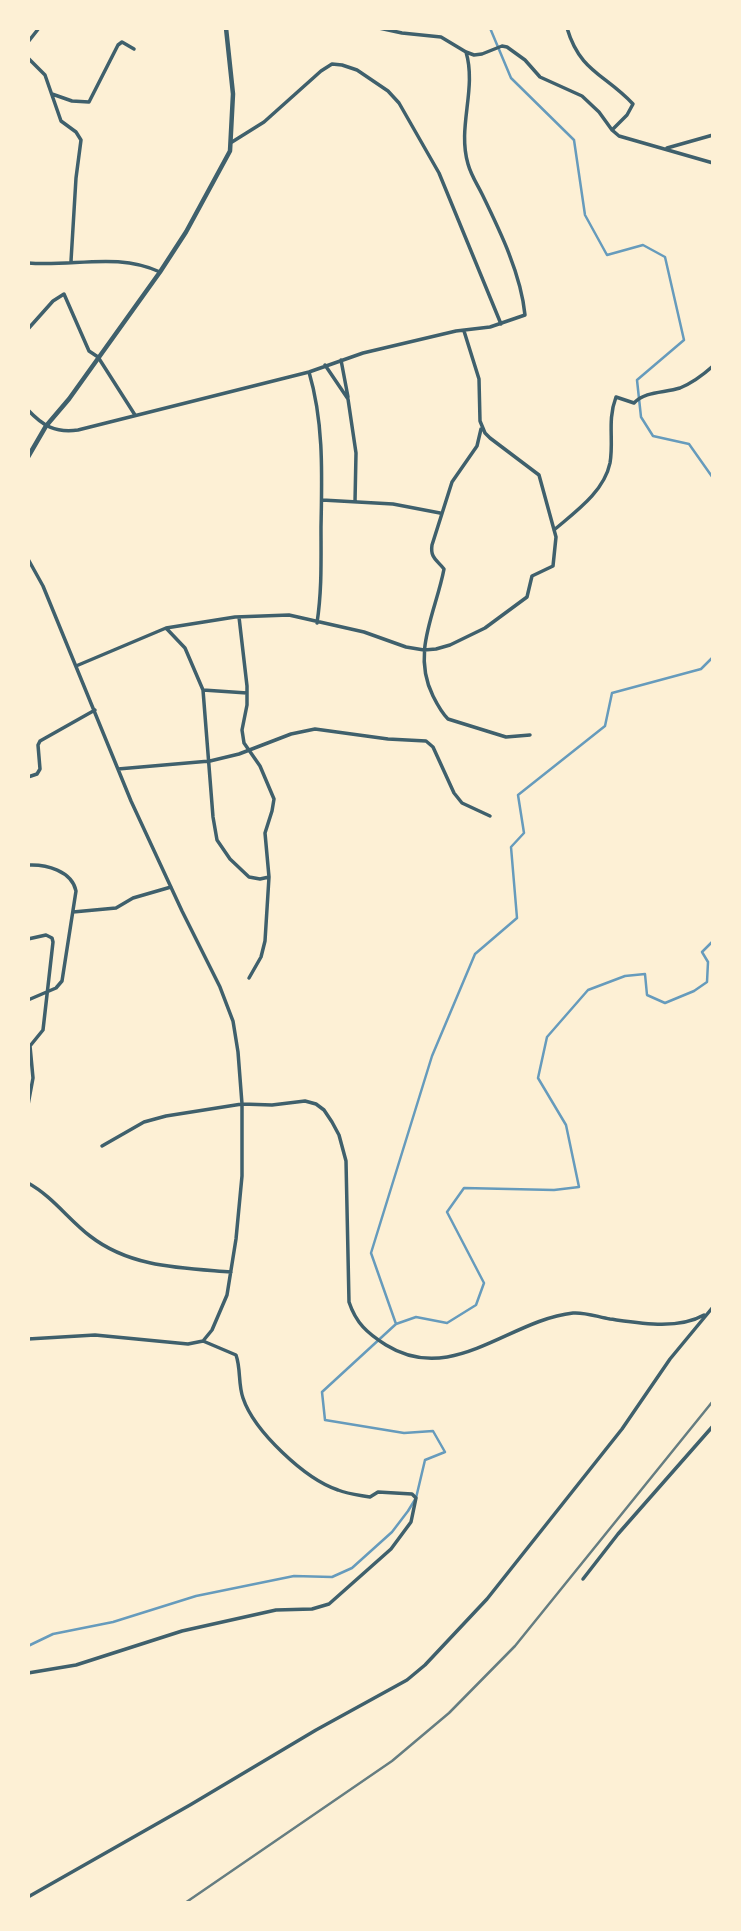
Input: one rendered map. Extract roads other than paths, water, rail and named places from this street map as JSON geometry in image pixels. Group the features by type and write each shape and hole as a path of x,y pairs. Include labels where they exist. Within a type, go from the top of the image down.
{"street":[{"path":"28,42 39,28"},
{"path":"28,457 46,426 69,399 186,232 230,151 232,69 226,28"},
{"path":"379,28 441,37 466,52 478,55 502,46 515,51 540,78 582,96 599,112 612,130 628,140 713,163"},
{"path":"566,28 570,41 583,61 633,104 627,115 612,130"},
{"path":"52,94 72,101 89,102 118,45 122,42 134,49"},
{"path":"28,410 46,426 55,431 66,432 309,372 341,360 438,335 501,324 522,317 525,313 503,240 468,163 465,124 470,75 466,52"},
{"path":"28,58 42,69 61,121 76,132 80,140 71,261"},
{"path":"232,142 264,122 332,64 357,70 388,91 399,103 439,173 501,324"},
{"path":"665,148 713,135"},
{"path":"28,263 121,262 145,266 159,272"},
{"path":"28,330 53,301 64,294 89,351 98,356 135,416"},
{"path":"464,331 479,379 480,440 457,471 440,513 431,554 443,567 444,572 432,610 424,650 424,670 429,686 448,719 506,737 530,735"},
{"path":"341,360 356,453 355,502"},
{"path":"325,365 348,400"},
{"path":"554,530 594,494 609,466 610,427 616,397 634,403 644,394 661,394 685,385 713,366"},
{"path":"309,372 322,450 322,580 317,623"},
{"path":"76,666 166,628 185,623 239,617 289,615 345,627 406,647 424,650 450,645 498,620 527,597 531,576 553,566 556,543 539,475 490,438 480,421"},
{"path":"322,500 393,504 440,513"},
{"path":"28,559 43,586 118,769 171,887 228,1003 238,1052 242,1104 242,1175 231,1272 223,1305 212,1330 203,1341"},
{"path":"239,617 247,693 244,743 260,766 274,799 265,833 269,877 265,941 261,957 249,978"},
{"path":"166,628 185,648 202,691 210,761 212,817 217,840 230,859 249,877 269,877"},
{"path":"202,691 247,693"},
{"path":"28,777 37,774 40,769 40,741 95,710"},
{"path":"118,769 210,761 248,751 279,737 315,729 426,741 435,751 454,793 462,803 491,816"},
{"path":"28,865 49,867 71,880 76,891 62,981 56,988 28,1000"},
{"path":"73,912 116,908 133,898 171,887"},
{"path":"28,939 46,935 52,938 53,947 43,1030 30,1046 33,1069 28,1105"},
{"path":"102,1146 152,1120 242,1104 272,1105 305,1101 324,1110 339,1135 346,1161 349,1301 354,1317 374,1337 407,1356 468,1353 552,1318 575,1313 649,1324 693,1321 712,1310"},
{"path":"28,1183 42,1191 94,1239 113,1250 156,1266 231,1272"},
{"path":"28,1897 407,1680 425,1665 495,1589 622,1429 670,1359 712,1310"},
{"path":"28,1339 95,1335 188,1344 203,1341 236,1355 244,1401 268,1436 289,1457 321,1481 338,1490 370,1497 378,1492 413,1494 416,1498 411,1522 391,1549 336,1600 321,1607 276,1610 182,1631 76,1665 28,1673"},
{"path":"583,1579 618,1534 713,1426"}],"waterway":[{"path":"490,28 511,78 574,140 585,215 607,255 643,245 665,257 684,340 637,380 641,417 653,436 689,444 713,478"},
{"path":"396,1324 371,1253 432,1056 475,954 517,918 511,847 524,833 518,795 605,726 612,693 701,669 713,657"},
{"path":"28,1646 53,1634 113,1622 196,1596 294,1576 332,1577 352,1568 392,1532 416,1498 425,1460 445,1452 433,1431 404,1433 325,1420 322,1392 396,1324 416,1317 447,1323 476,1305 484,1283 447,1212 464,1188 554,1190 579,1187 566,1125 538,1078 547,1037 588,990 625,976 645,974 647,995 665,1003 694,991 707,982 708,962 702,952 713,941"}],"railway":[{"path":"185,1903 392,1761 449,1713 515,1646 713,1401"}]}
